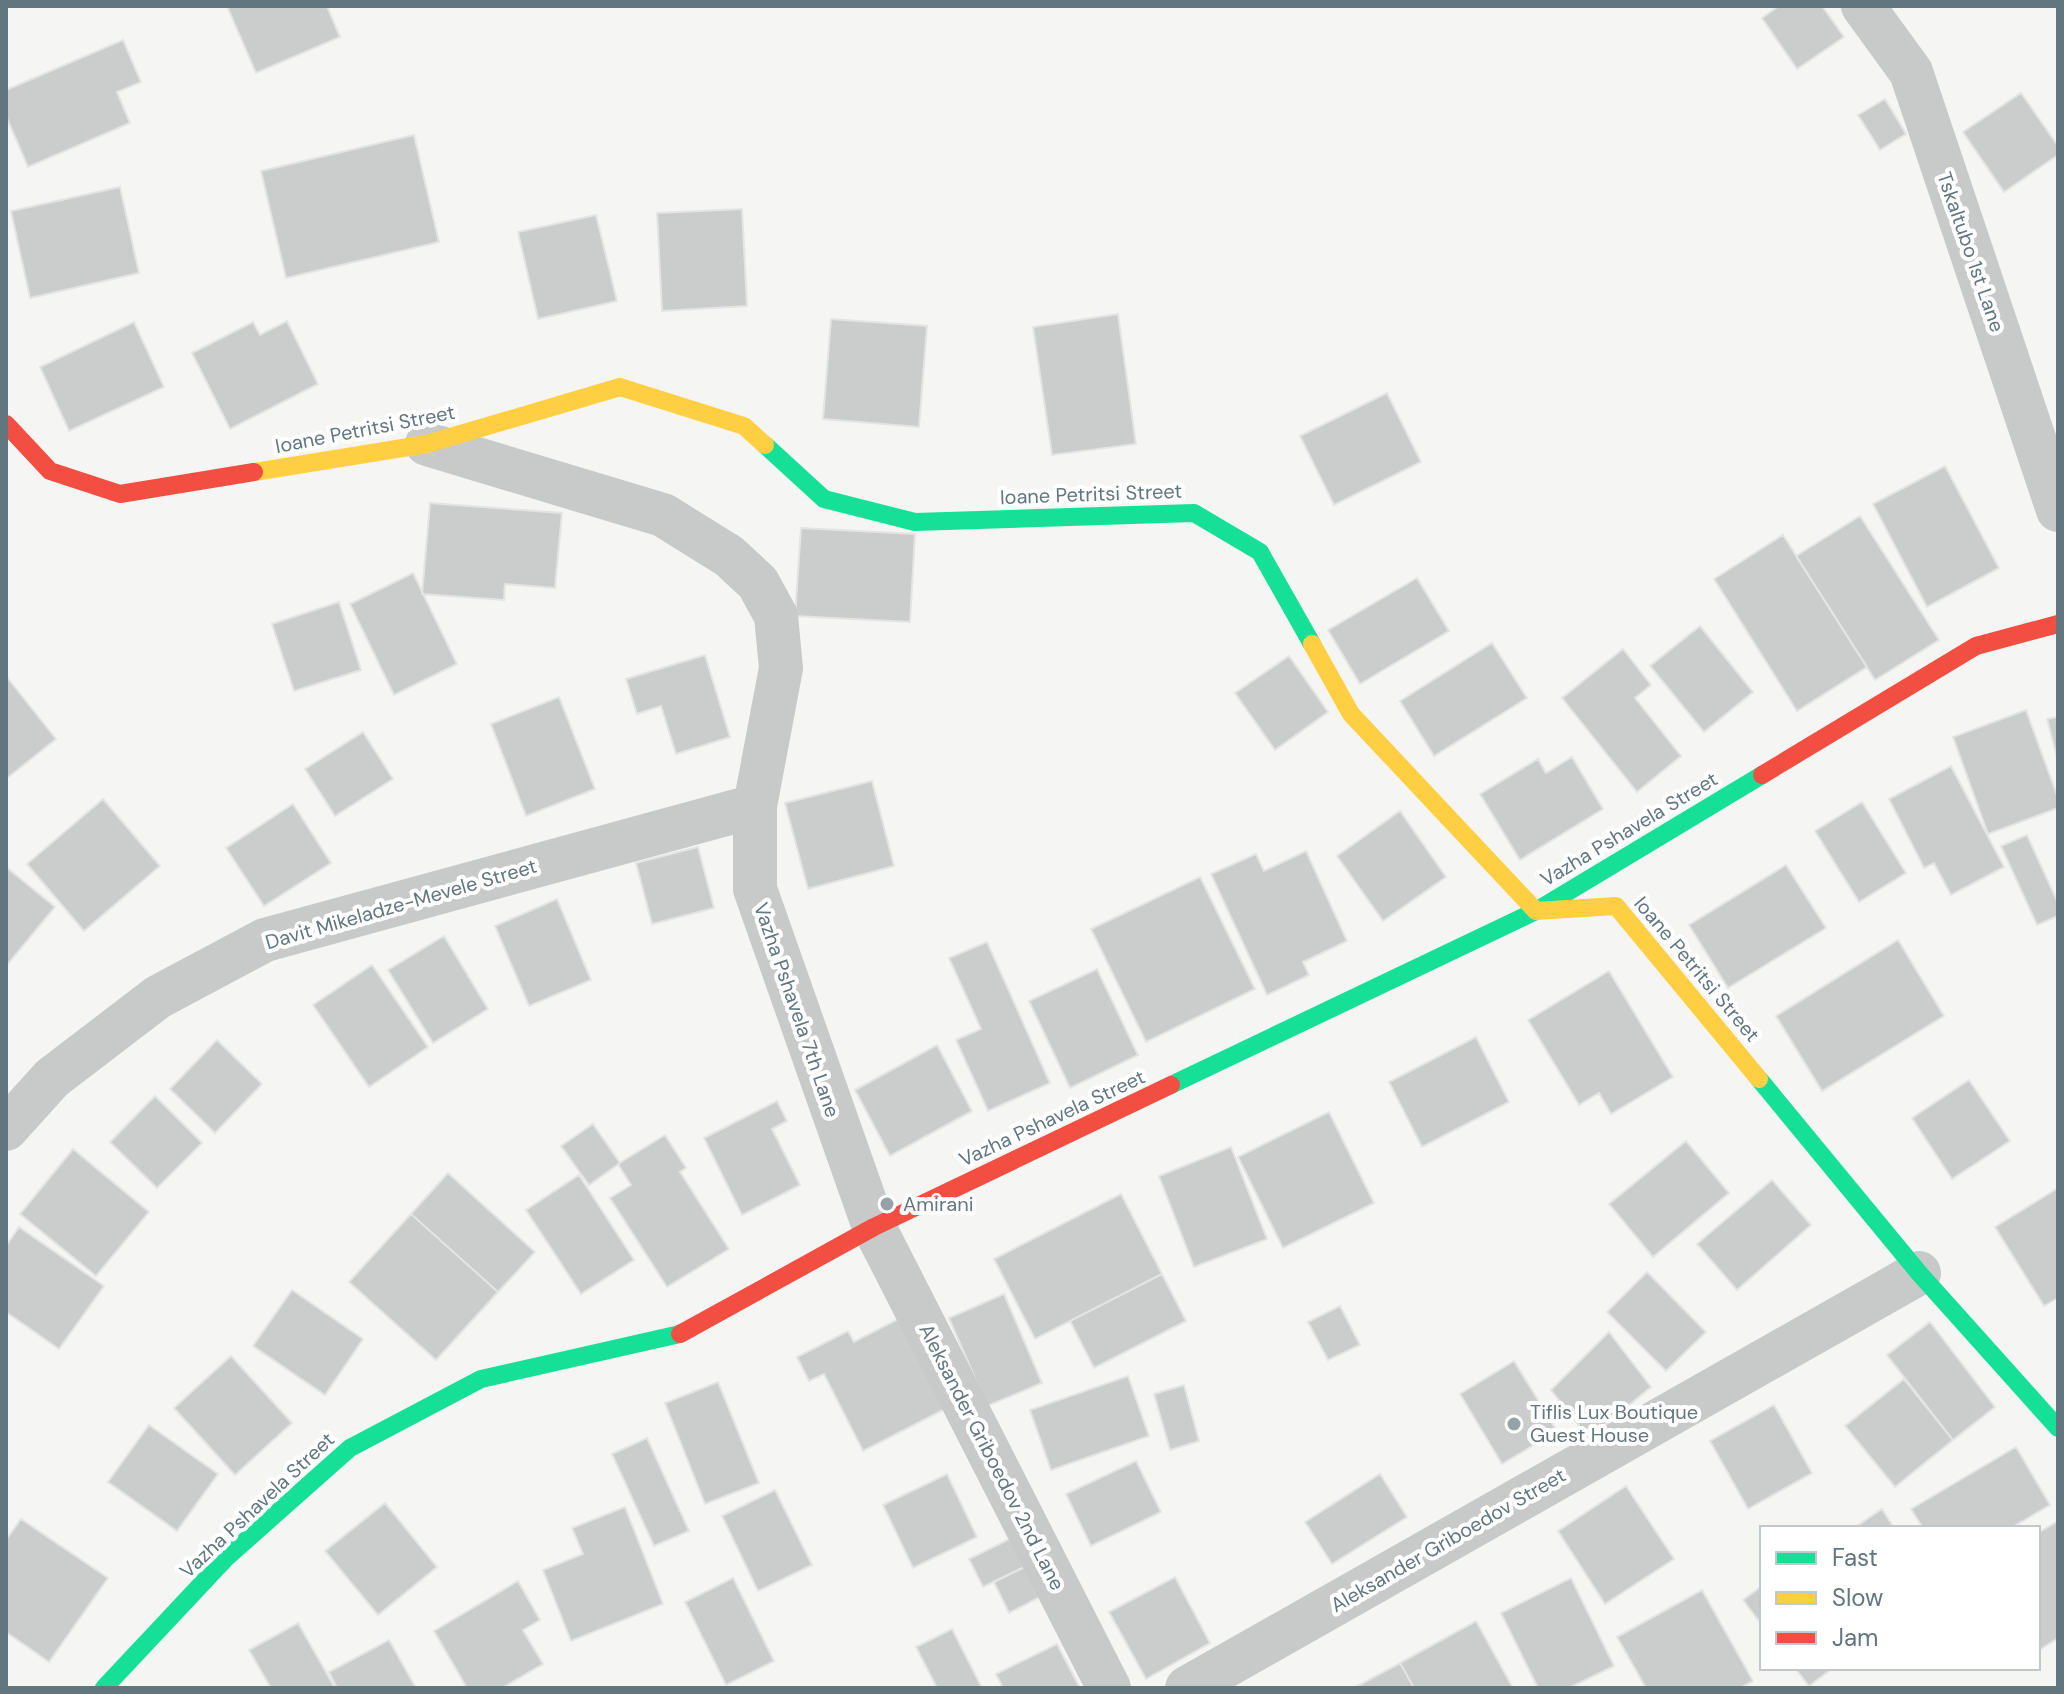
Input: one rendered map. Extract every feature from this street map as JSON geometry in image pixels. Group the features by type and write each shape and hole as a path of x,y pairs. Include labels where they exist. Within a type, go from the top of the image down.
{"street":[{"name":"Tskaltubo 1st Lane","path":"1863,6 1911,72 2058,510"},
{"name":"Ioane Petritsi Street","path":"6,424 50,471 120,494 427,444 620,387 744,426 824,499 915,522 1194,513 1260,552 1351,714 1536,911 1616,906 1919,1273 2058,1428"},
{"name":"Vazha Pshavela 7th Lane","path":"427,444 663,515 729,556 758,583 776,616 781,668 755,806 755,889 874,1227"},
{"name":"Vazha Pshavela Street","path":"104,1688 226,1558 350,1448 481,1379 683,1333 874,1227 1536,911 1976,646 2058,624"},
{"name":"Davit Mikeladze-Mevele Street","path":"6,1129 52,1078 158,997 265,940 755,806"},
{"path":"1616,906 1640,847"},
{"name":"Aleksander Griboedov 2nd Lane","path":"874,1227 1109,1688"},
{"name":"Aleksander Griboedov Street","path":"1187,1688 1919,1273"}],"building":[{"path":"227,6 327,6 340,37 256,73"},
{"path":"1779,6 1822,6 1844,37 1797,69 1762,18"},
{"path":"123,40 141,82 117,92 130,123 28,167 6,116 6,90"},
{"path":"2021,93 2058,146 2058,155 2004,192 1963,132"},
{"path":"1885,99 1906,134 1880,150 1858,115"},
{"path":"414,135 439,242 286,278 261,171"},
{"path":"120,187 139,273 30,298 11,211"},
{"path":"742,209 747,306 662,311 657,213"},
{"path":"596,215 617,301 538,319 518,232"},
{"path":"1118,314 1136,444 1052,455 1033,327"},
{"path":"831,319 927,326 919,427 823,419"},
{"path":"287,321 318,384 230,429 192,353 253,322 260,335"},
{"path":"134,322 164,387 69,431 40,367"},
{"path":"1387,393 1421,462 1334,505 1300,436"},
{"path":"1945,466 1999,568 1927,607 1873,504"},
{"path":"430,503 562,513 555,588 505,584 504,600 422,594"},
{"path":"1860,516 1939,640 1875,680 1796,556"},
{"path":"801,528 915,534 910,622 795,616"},
{"path":"1783,535 1867,667 1797,711 1714,579"},
{"path":"413,573 457,664 394,695 350,604"},
{"path":"1417,578 1449,631 1360,684 1328,630"},
{"path":"339,602 361,670 294,691 272,624"},
{"path":"1700,626 1753,692 1704,732 1650,666"},
{"path":"1492,643 1527,698 1434,756 1400,701"},
{"path":"1623,649 1651,685 1635,698 1681,756 1637,792 1562,698"},
{"path":"705,655 730,737 676,754 661,706 637,714 626,679"},
{"path":"1289,656 1328,712 1275,750 1235,693"},
{"path":"6,676 56,739 6,779"},
{"path":"559,697 595,789 526,816 491,724"},
{"path":"2026,710 2058,798 2058,808 1988,834 1953,737"},
{"path":"2058,717 2058,761 2047,719"},
{"path":"363,732 393,779 335,816 305,769"},
{"path":"1572,757 1603,809 1520,860 1480,794 1538,759 1546,773"},
{"path":"1951,766 2004,867 1951,895 1934,863 1924,868 1889,799"},
{"path":"872,781 894,866 808,889 785,803"},
{"path":"103,799 160,866 84,931 27,864"},
{"path":"1862,802 1906,873 1859,902 1815,831"},
{"path":"293,804 331,863 264,906 226,848"},
{"path":"1400,811 1446,877 1383,921 1337,856"},
{"path":"2027,835 2058,903 2058,916 2037,925 2001,846"},
{"path":"698,847 714,908 652,924 636,863"},
{"path":"1306,851 1347,941 1303,962 1309,975 1267,995 1211,874 1256,854 1264,871"},
{"path":"1786,865 1826,928 1728,988 1689,925"},
{"path":"6,867 55,907 7,965 6,964"},
{"path":"1200,877 1255,989 1146,1042 1091,929"},
{"path":"557,899 591,980 529,1006 495,926"},
{"path":"444,936 488,1009 433,1043 388,970"},
{"path":"1898,940 1944,1016 1822,1091 1776,1016"},
{"path":"987,942 1050,1083 988,1111 956,1040 981,1029 949,958"},
{"path":"372,965 428,1047 369,1087 313,1005"},
{"path":"1097,969 1138,1055 1070,1088 1029,1001"},
{"path":"1609,971 1673,1077 1611,1114 1599,1093 1579,1105 1528,1020"},
{"path":"1476,1037 1509,1102 1422,1147 1389,1082"},
{"path":"217,1040 262,1084 215,1133 170,1089"},
{"path":"937,1045 972,1111 890,1156 855,1090"},
{"path":"1969,1080 2010,1141 1952,1179 1912,1118"},
{"path":"155,1096 202,1143 157,1188 110,1142"},
{"path":"777,1101 787,1121 772,1129 800,1185 742,1215 704,1138"},
{"path":"1329,1112 1374,1203 1283,1248 1238,1157"},
{"path":"593,1124 620,1163 589,1185 561,1146"},
{"path":"665,1135 686,1168 680,1172 729,1249 667,1287 610,1198 631,1185 618,1164"},
{"path":"1686,1141 1729,1193 1653,1257 1609,1204"},
{"path":"1231,1147 1267,1239 1194,1267 1159,1176"},
{"path":"73,1149 149,1212 96,1276 20,1214"},
{"path":"448,1173 535,1252 498,1292 411,1214"},
{"path":"579,1175 634,1260 581,1294 526,1210"},
{"path":"1772,1180 1811,1225 1737,1290 1697,1244"},
{"path":"2058,1188 2058,1298 2044,1306 1995,1227"},
{"path":"1121,1194 1162,1274 1035,1339 994,1259"},
{"path":"411,1214 498,1292 436,1360 349,1282"},
{"path":"19,1227 104,1286 59,1349 6,1312 6,1246"},
{"path":"1647,1272 1706,1332 1666,1371 1607,1312"},
{"path":"1162,1274 1186,1321 1094,1368 1070,1321"},
{"path":"292,1290 363,1339 325,1395 253,1346"},
{"path":"1004,1294 1042,1383 987,1406 949,1318"},
{"path":"1340,1306 1360,1345 1328,1360 1308,1322"},
{"path":"902,1317 949,1407 863,1451 824,1374 809,1381 797,1357 848,1331 854,1342"},
{"path":"1930,1322 1995,1407 1953,1440 1887,1355"},
{"path":"1609,1332 1651,1387 1589,1438 1551,1390"},
{"path":"231,1356 292,1423 235,1475 174,1408"},
{"path":"1514,1361 1557,1431 1502,1464 1460,1394"},
{"path":"1128,1376 1149,1436 1051,1470 1030,1410"},
{"path":"1904,1379 1953,1440 1895,1487 1845,1426"},
{"path":"718,1382 759,1483 705,1504 665,1403"},
{"path":"1184,1385 1199,1441 1170,1450 1154,1394"},
{"path":"1774,1405 1812,1473 1748,1509 1710,1441"},
{"path":"149,1425 218,1474 177,1531 108,1482"},
{"path":"647,1438 689,1531 654,1546 612,1454"},
{"path":"2016,1447 2050,1505 2014,1526 1922,1526 1911,1509"},
{"path":"1136,1461 1161,1512 1091,1546 1066,1494"},
{"path":"947,1474 977,1537 913,1568 883,1505"},
{"path":"1380,1474 1407,1517 1332,1564 1305,1522"},
{"path":"1626,1486 1674,1559 1605,1604 1558,1531"},
{"path":"775,1490 812,1565 758,1591 722,1516"},
{"path":"385,1503 437,1567 378,1615 325,1551"},
{"path":"625,1507 663,1604 571,1641 543,1570 583,1554 572,1528"},
{"path":"1882,1509 1893,1526 1857,1526"},
{"path":"21,1519 108,1578 49,1662 6,1632 6,1540"},
{"path":"2058,1521 2058,1638 2040,1650 2040,1532"},
{"path":"1022,1533 1036,1561 983,1587 969,1559"},
{"path":"1027,1566 1042,1596 1009,1613 994,1582"},
{"path":"1175,1577 1210,1643 1146,1679 1109,1612"},
{"path":"733,1578 774,1661 726,1685 685,1602"},
{"path":"1571,1578 1614,1666 1569,1688 1538,1688 1501,1613"},
{"path":"518,1581 540,1620 523,1630 543,1664 502,1688 467,1688 434,1631"},
{"path":"1760,1587 1760,1622 1743,1600"},
{"path":"1702,1590 1753,1681 1740,1688 1646,1688 1617,1637"},
{"path":"1476,1621 1513,1688 1414,1688 1400,1663"},
{"path":"298,1623 335,1688 271,1688 249,1650"},
{"path":"952,1629 982,1688 937,1688 916,1647"},
{"path":"389,1640 416,1688 337,1688 329,1672"},
{"path":"1057,1644 1080,1688 1003,1688 996,1674"},
{"path":"1400,1663 1414,1688 1354,1688"},
{"path":"1797,1670 1830,1670 1809,1686"}],"traffic: fast":[{"path":"765,445 824,499 915,522 1194,513 1260,552 1312,644"},
{"path":"1171,1085 1536,911 1762,775"},
{"path":"1759,1079 1919,1273 2058,1428"},
{"path":"104,1688 226,1558 350,1448 481,1379 680,1334"}],"traffic: slow":[{"path":"254,472 427,444 620,387 744,426 765,445"},
{"path":"1312,644 1351,714 1536,911 1616,906 1759,1079"}],"traffic: jam":[{"path":"6,424 50,471 120,494 254,472"},
{"path":"1762,775 1976,646 2058,624"},
{"path":"680,1334 874,1227 1171,1085"}],"place":[{"name":"Amirani","path":"887,1204"},
{"name":"Tiflis Lux Boutique Guest House","path":"1514,1424"}]}
